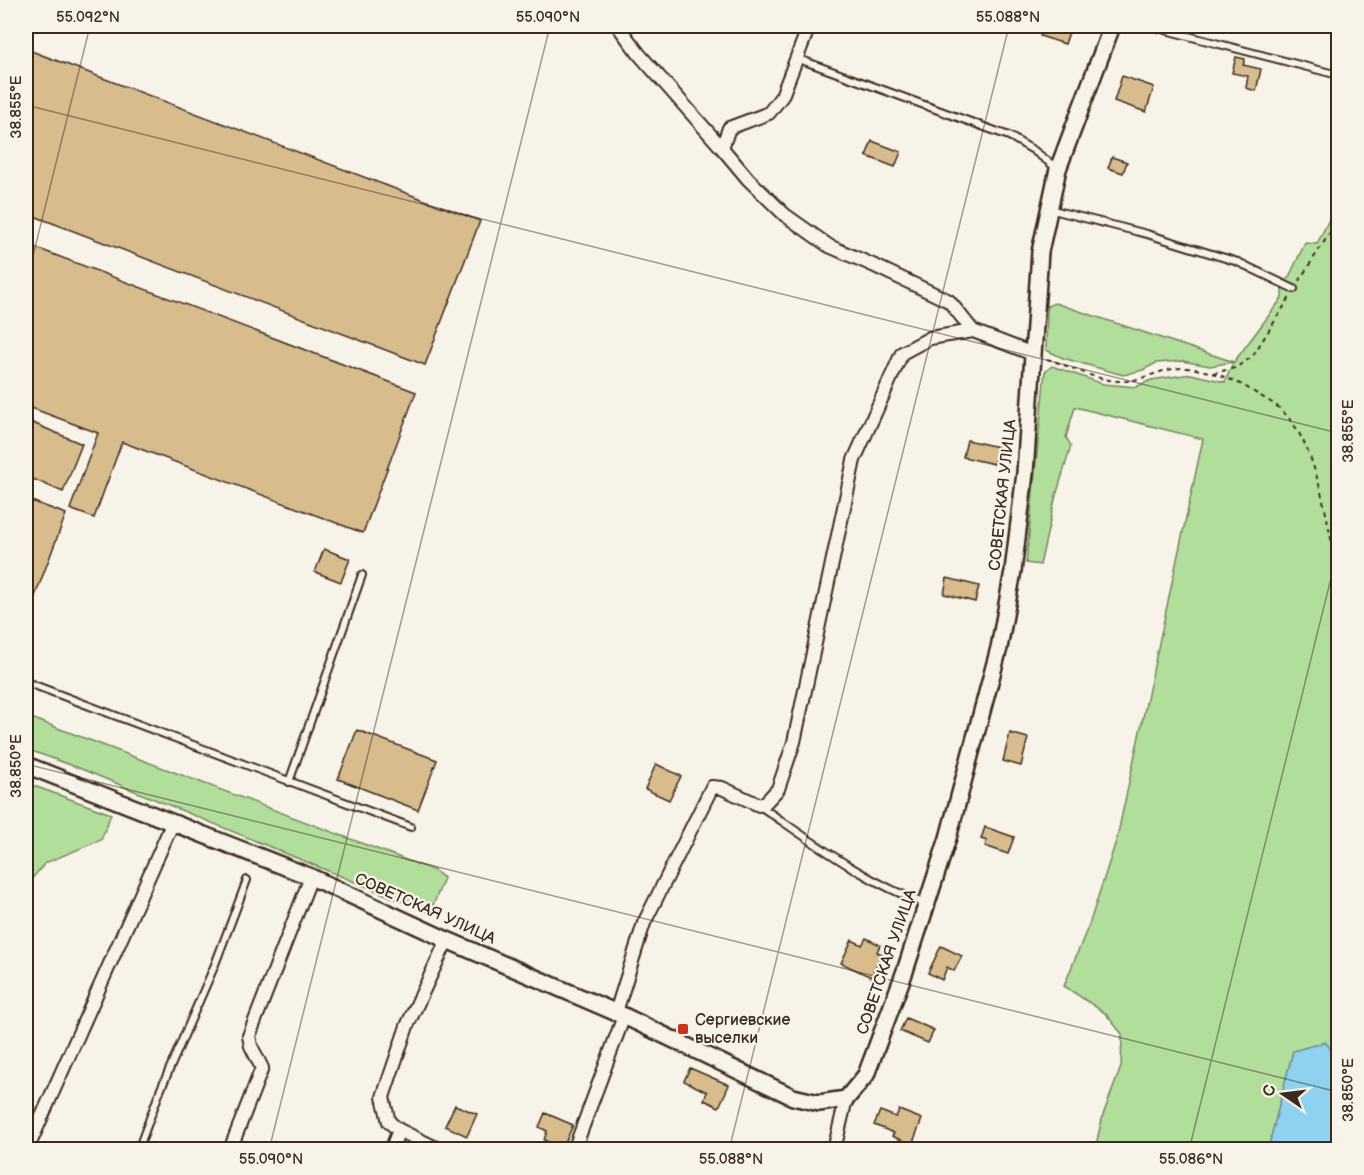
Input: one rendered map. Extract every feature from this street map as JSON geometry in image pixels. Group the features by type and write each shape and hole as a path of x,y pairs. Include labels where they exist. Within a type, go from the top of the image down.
{"street":[{"path":"618,26 639,54 748,179 785,215 829,246 949,301 973,332"},
{"path":"722,148 729,128 769,113 782,96 809,26"},
{"name":"СОВЕТСКАЯ УЛИЦА","path":"26,765 311,877 447,940 620,1014 793,1097 819,1103 846,1099 866,1075 905,971 948,838 1001,637 1013,571 1025,473 1040,252 1058,170 1112,26"},
{"path":"574,1149 620,1014 644,924 712,787 722,788 759,805 778,789 794,742 854,460 902,353 930,338 973,332 1033,354"},
{"path":"27,1149 173,822"},
{"path":"230,1149 262,1068 251,1046 249,1036 311,877"},
{"path":"440,1149 399,1130 389,1122 383,1097 407,1026 447,940"},
{"path":"834,1149 846,1099"},
{"path":"391,1149 399,1130"}],"lane":[{"path":"1150,26 1338,75"},
{"path":"796,58 1008,136 1033,150 1058,170"},
{"path":"1048,209 1147,234 1238,262 1294,289"},
{"path":"289,782 362,575"},
{"path":"26,682 411,827"},
{"path":"759,805 853,869 904,896 927,904"},
{"path":"138,1149 160,1091 214,967 247,880"}],"path":[{"path":"1213,373 1235,368 1252,357 1338,220"},
{"path":"1033,354 1104,380 1133,380 1162,370 1187,368 1213,373 1244,386 1279,408 1303,438 1318,481 1338,576"}],"green space":[{"path":"1338,201 1338,1058 1325,1042 1293,1051 1268,1149 1095,1149 1103,1115 1121,1067 1122,1034 1105,1013 1064,986 1090,922 1117,838 1203,439 1075,407 1066,437 1071,446 1055,499 1040,565 1026,563 1045,372 1052,366 1103,384 1136,387 1151,380 1191,374 1225,382 1233,362 1210,366 1182,361 1156,363 1143,370 1123,375 1063,358 1046,350 1047,306 1055,303 1234,362 1282,298 1282,286 1289,277 1305,243 1317,244"},
{"path":"26,716 435,871 444,878 430,913 79,768 26,749"},
{"path":"26,783 111,814 101,840 45,863 26,886"}],"water":[{"path":"1325,1042 1338,1058 1338,1149 1268,1149 1293,1051"}],"building":[{"path":"1044,26 1071,26 1065,44 1040,36"},
{"path":"26,49 480,221 425,365 26,213"},
{"path":"1236,57 1245,59 1243,65 1261,69 1256,91 1246,88 1248,76 1232,73"},
{"path":"1122,76 1154,87 1146,112 1114,101"},
{"path":"872,141 901,152 895,167 866,156"},
{"path":"1112,157 1127,162 1123,173 1108,168"},
{"path":"26,244 416,392 363,533 122,442 94,518 70,509 98,433 26,406"},
{"path":"26,420 82,444 63,492 26,476"},
{"path":"967,440 998,447 994,464 963,457"},
{"path":"26,499 66,514 26,620"},
{"path":"324,549 350,559 341,582 315,572"},
{"path":"947,578 979,586 975,602 944,594"},
{"path":"357,730 437,760 418,810 338,779"},
{"path":"1010,733 1028,738 1021,766 1003,761"},
{"path":"656,764 681,776 669,800 645,789"},
{"path":"985,827 1014,837 1008,854 985,846 987,841 981,839"},
{"path":"866,938 880,945 877,952 882,954 871,977 841,963 852,940 862,945"},
{"path":"941,946 962,956 954,971 947,967 942,980 928,973"},
{"path":"906,1018 934,1030 928,1043 900,1031"},
{"path":"690,1068 729,1085 719,1107 704,1100 707,1092 684,1081"},
{"path":"455,1105 477,1114 467,1136 445,1126"},
{"path":"899,1110 922,1119 912,1145 892,1136 894,1133 874,1125 880,1111 896,1117"},
{"path":"545,1113 573,1125 563,1148 544,1140 547,1131 539,1127"}],"place":[{"name":"Сергиевские выселки","path":"683,1029"}]}
